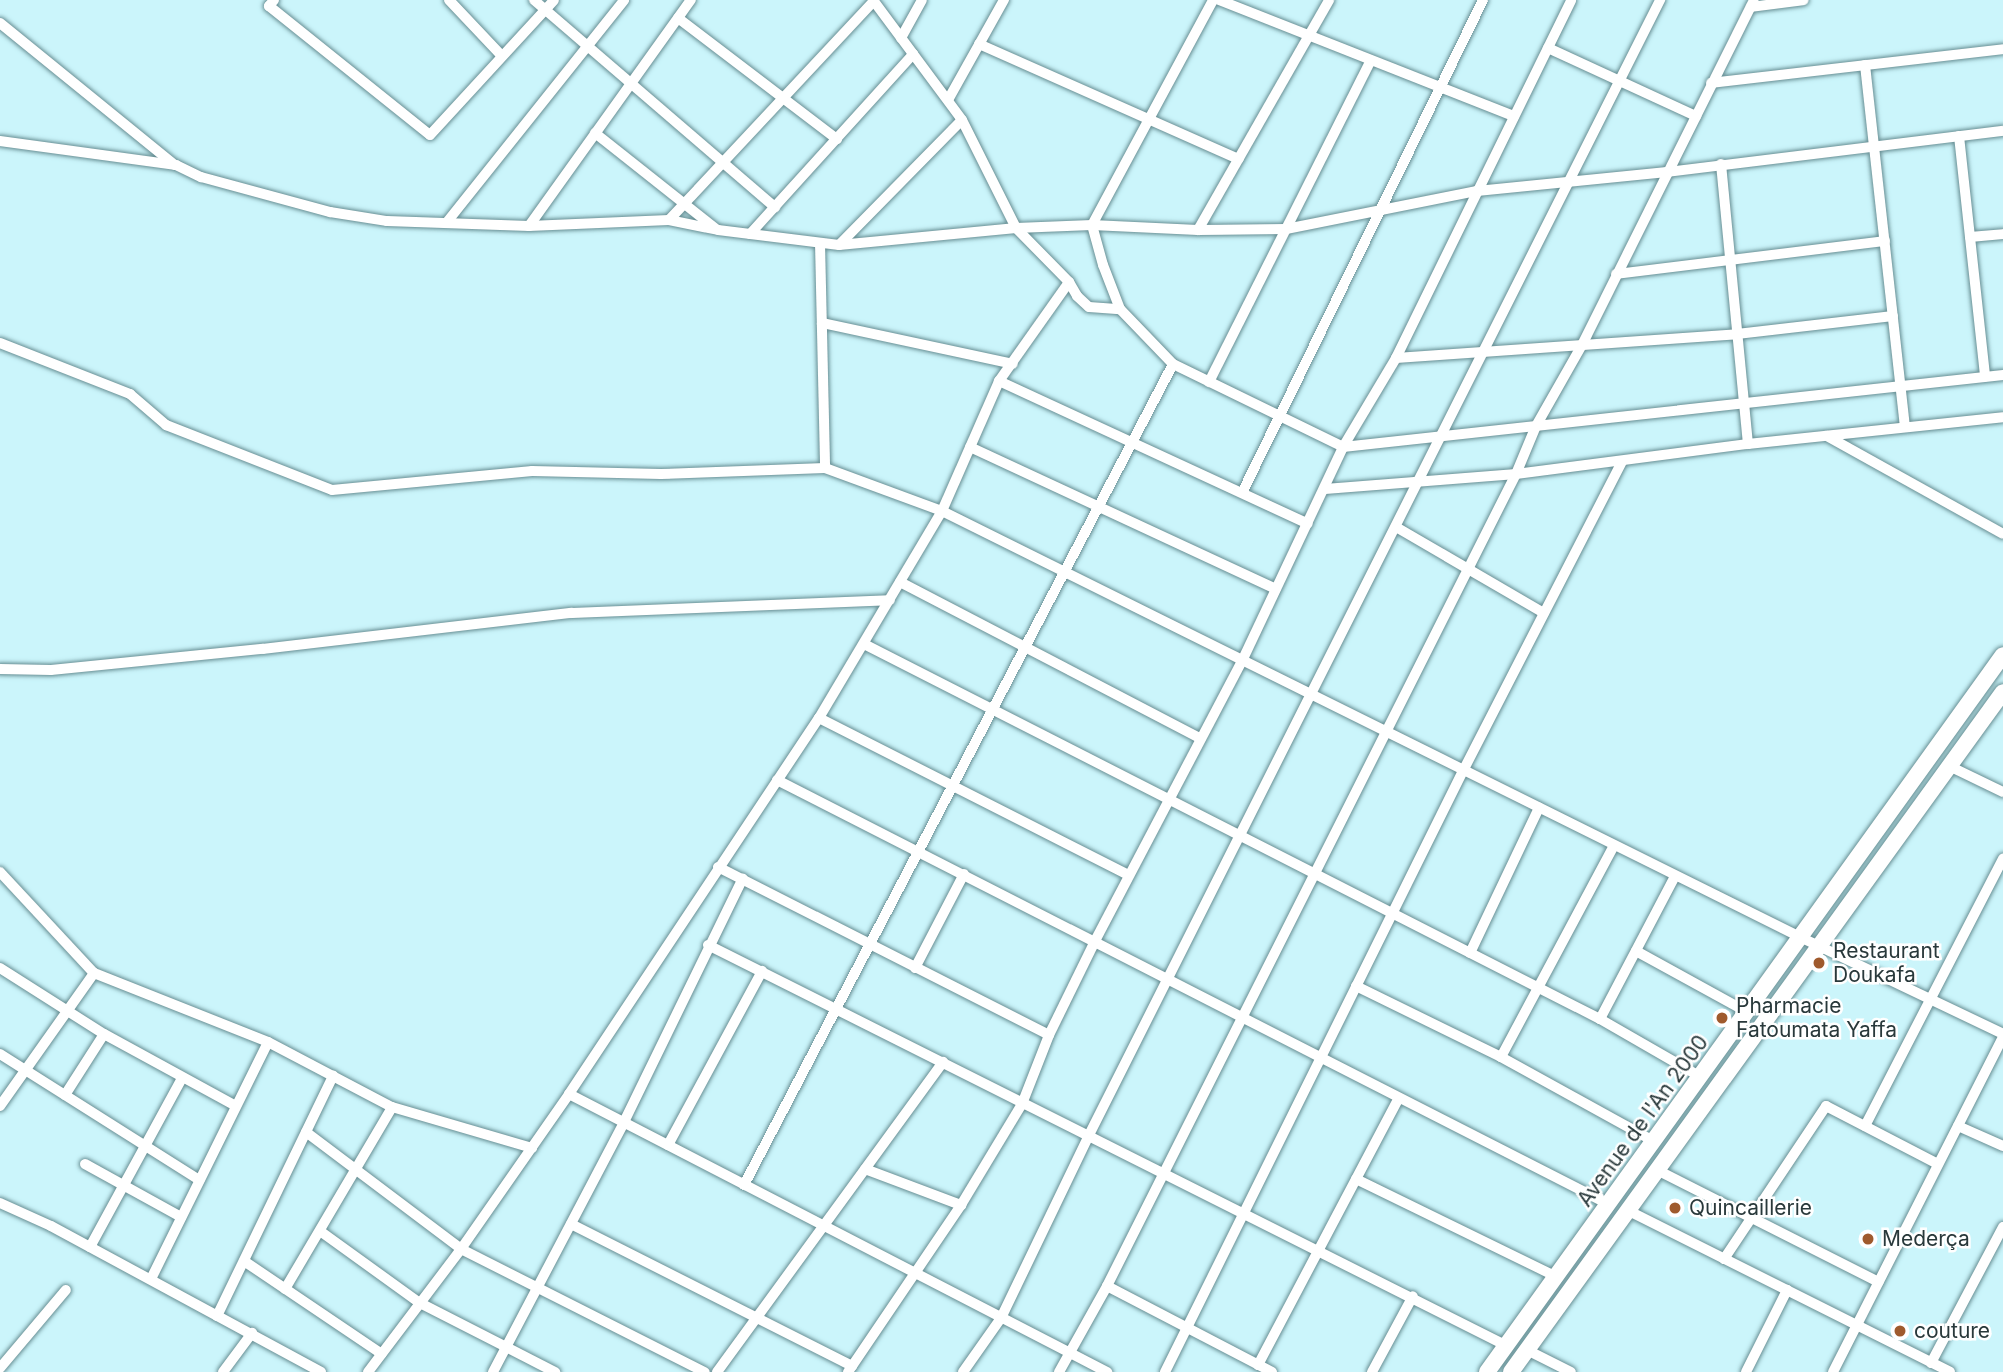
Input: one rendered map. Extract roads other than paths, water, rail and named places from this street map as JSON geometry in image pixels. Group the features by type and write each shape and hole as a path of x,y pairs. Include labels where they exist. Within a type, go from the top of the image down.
{"main road":[{"name":"Avenue de l'An 2000","path":"1487,1372 1655,1142 2003,654"},
{"name":"Avenue de l'An 2000","path":"1511,1372 2003,692"}],"street":[{"path":"274,0 269,6 430,135 554,0"},
{"path":"449,0 502,56"},
{"path":"534,0 775,207"},
{"path":"447,222 624,0"},
{"path":"529,226 691,0"},
{"path":"901,38 922,0"},
{"path":"948,100 1004,0"},
{"path":"1213,0 1147,118 1092,225 1103,265 1120,309 1173,364 1279,418 1343,447 2003,375"},
{"path":"1219,0 1514,116"},
{"path":"1198,230 1329,0"},
{"path":"1242,493 1483,0"},
{"path":"962,1372 1000,1318 1089,1135 1420,481 1482,350 1660,0"},
{"path":"1059,1372 1107,1286 1516,474 1536,426 1582,345 1752,4 1804,0"},
{"path":"669,220 874,1 962,120 1016,228 1069,282 1089,307 1120,309"},
{"path":"571,1224 757,1318 850,1369 961,1206 1022,1104 1049,1035 1095,941 1242,660 1343,447 1396,358 1548,48 1568,1"},
{"path":"678,18 836,139"},
{"path":"0,23 176,165 201,177 330,212 387,220 529,226 669,220 718,230 839,246 1016,228 1092,225 1198,230 1286,229 1476,191 1667,172 2003,131"},
{"path":"979,44 1239,159"},
{"path":"1548,48 1696,116"},
{"path":"1711,83 2003,49"},
{"path":"750,234 913,54"},
{"path":"1209,382 1371,60"},
{"path":"1865,65 1905,426"},
{"path":"839,246 962,120"},
{"path":"596,133 718,230"},
{"path":"1959,136 1985,377"},
{"path":"0,141 176,165"},
{"path":"1721,164 1742,404 1748,444"},
{"path":"1970,237 2003,234"},
{"path":"1616,274 1885,241"},
{"path":"820,243 825,468"},
{"path":"368,1372 461,1249 532,1148 820,718 942,511 999,381 1069,282"},
{"path":"1396,358 1737,334 1893,316"},
{"path":"822,323 1013,364"},
{"path":"0,343 130,394 166,425 332,490 532,471 661,474 825,468 942,511 1675,876 2003,1035 1833,1372"},
{"path":"744,1185 1173,364"},
{"path":"999,381 1308,524"},
{"path":"1325,489 1516,474 1748,444 2003,417"},
{"path":"1827,436 2003,534"},
{"path":"970,447 1276,589"},
{"path":"1165,1372 1463,771 1622,462"},
{"path":"1396,527 1544,613"},
{"path":"900,582 1200,738"},
{"path":"0,669 51,670 249,651 571,613 890,600"},
{"path":"864,644 1600,1019 1701,1077"},
{"path":"820,718 1129,875"},
{"path":"1949,766 2003,793"},
{"path":"777,780 1608,1204"},
{"path":"1470,953 1539,808"},
{"path":"1501,1057 1614,845"},
{"path":"1865,1126 1931,998 1998,881 2003,859"},
{"path":"718,867 1049,1035"},
{"path":"0,872 94,973 268,1042 392,1107 532,1148"},
{"path":"915,968 964,874"},
{"path":"1600,1019 1675,876"},
{"path":"493,1372 624,1122 743,878"},
{"path":"708,945 1022,1104 1413,1296 1507,1346"},
{"path":"1636,951 1747,1012"},
{"path":"0,968 104,1034 236,1106"},
{"path":"668,1145 762,971"},
{"path":"0,1106 94,973"},
{"path":"1356,986 1501,1057 1655,1142"},
{"path":"65,1095 104,1034"},
{"path":"150,1279 268,1042"},
{"path":"0,1054 200,1180"},
{"path":"717,1372 943,1062"},
{"path":"217,1316 333,1076"},
{"path":"90,1247 182,1078"},
{"path":"569,1094 1107,1372"},
{"path":"1258,1365 1399,1098"},
{"path":"1724,1259 1826,1106 1938,1164"},
{"path":"285,1289 392,1107"},
{"path":"1958,1126 2003,1146"},
{"path":"306,1132 461,1249 705,1372"},
{"path":"85,1164 181,1217"},
{"path":"865,1169 961,1206"},
{"path":"1659,1171 1879,1282"},
{"path":"1356,1179 1555,1276"},
{"path":"0,1203 90,1247 321,1372"},
{"path":"1629,1211 1950,1372"},
{"path":"1931,1363 2003,1227"},
{"path":"320,1231 420,1303 555,1372"},
{"path":"244,1261 382,1354"},
{"path":"1107,1286 1272,1372"},
{"path":"1,1370 66,1290"},
{"path":"1745,1372 1787,1290"},
{"path":"1372,1372 1413,1296"},
{"path":"223,1372 253,1333"},
{"path":"1527,1350 1571,1372"},
{"path":"291,1372 297,1360"}],"place":[{"name":"Restaurant Doukafa","path":"1819,963"},
{"name":"Pharmacie Fatoumata Yaffa","path":"1722,1018"},
{"name":"Quincaillerie","path":"1675,1208"},
{"name":"Mederça","path":"1868,1239"},
{"name":"couture","path":"1900,1331"}]}
